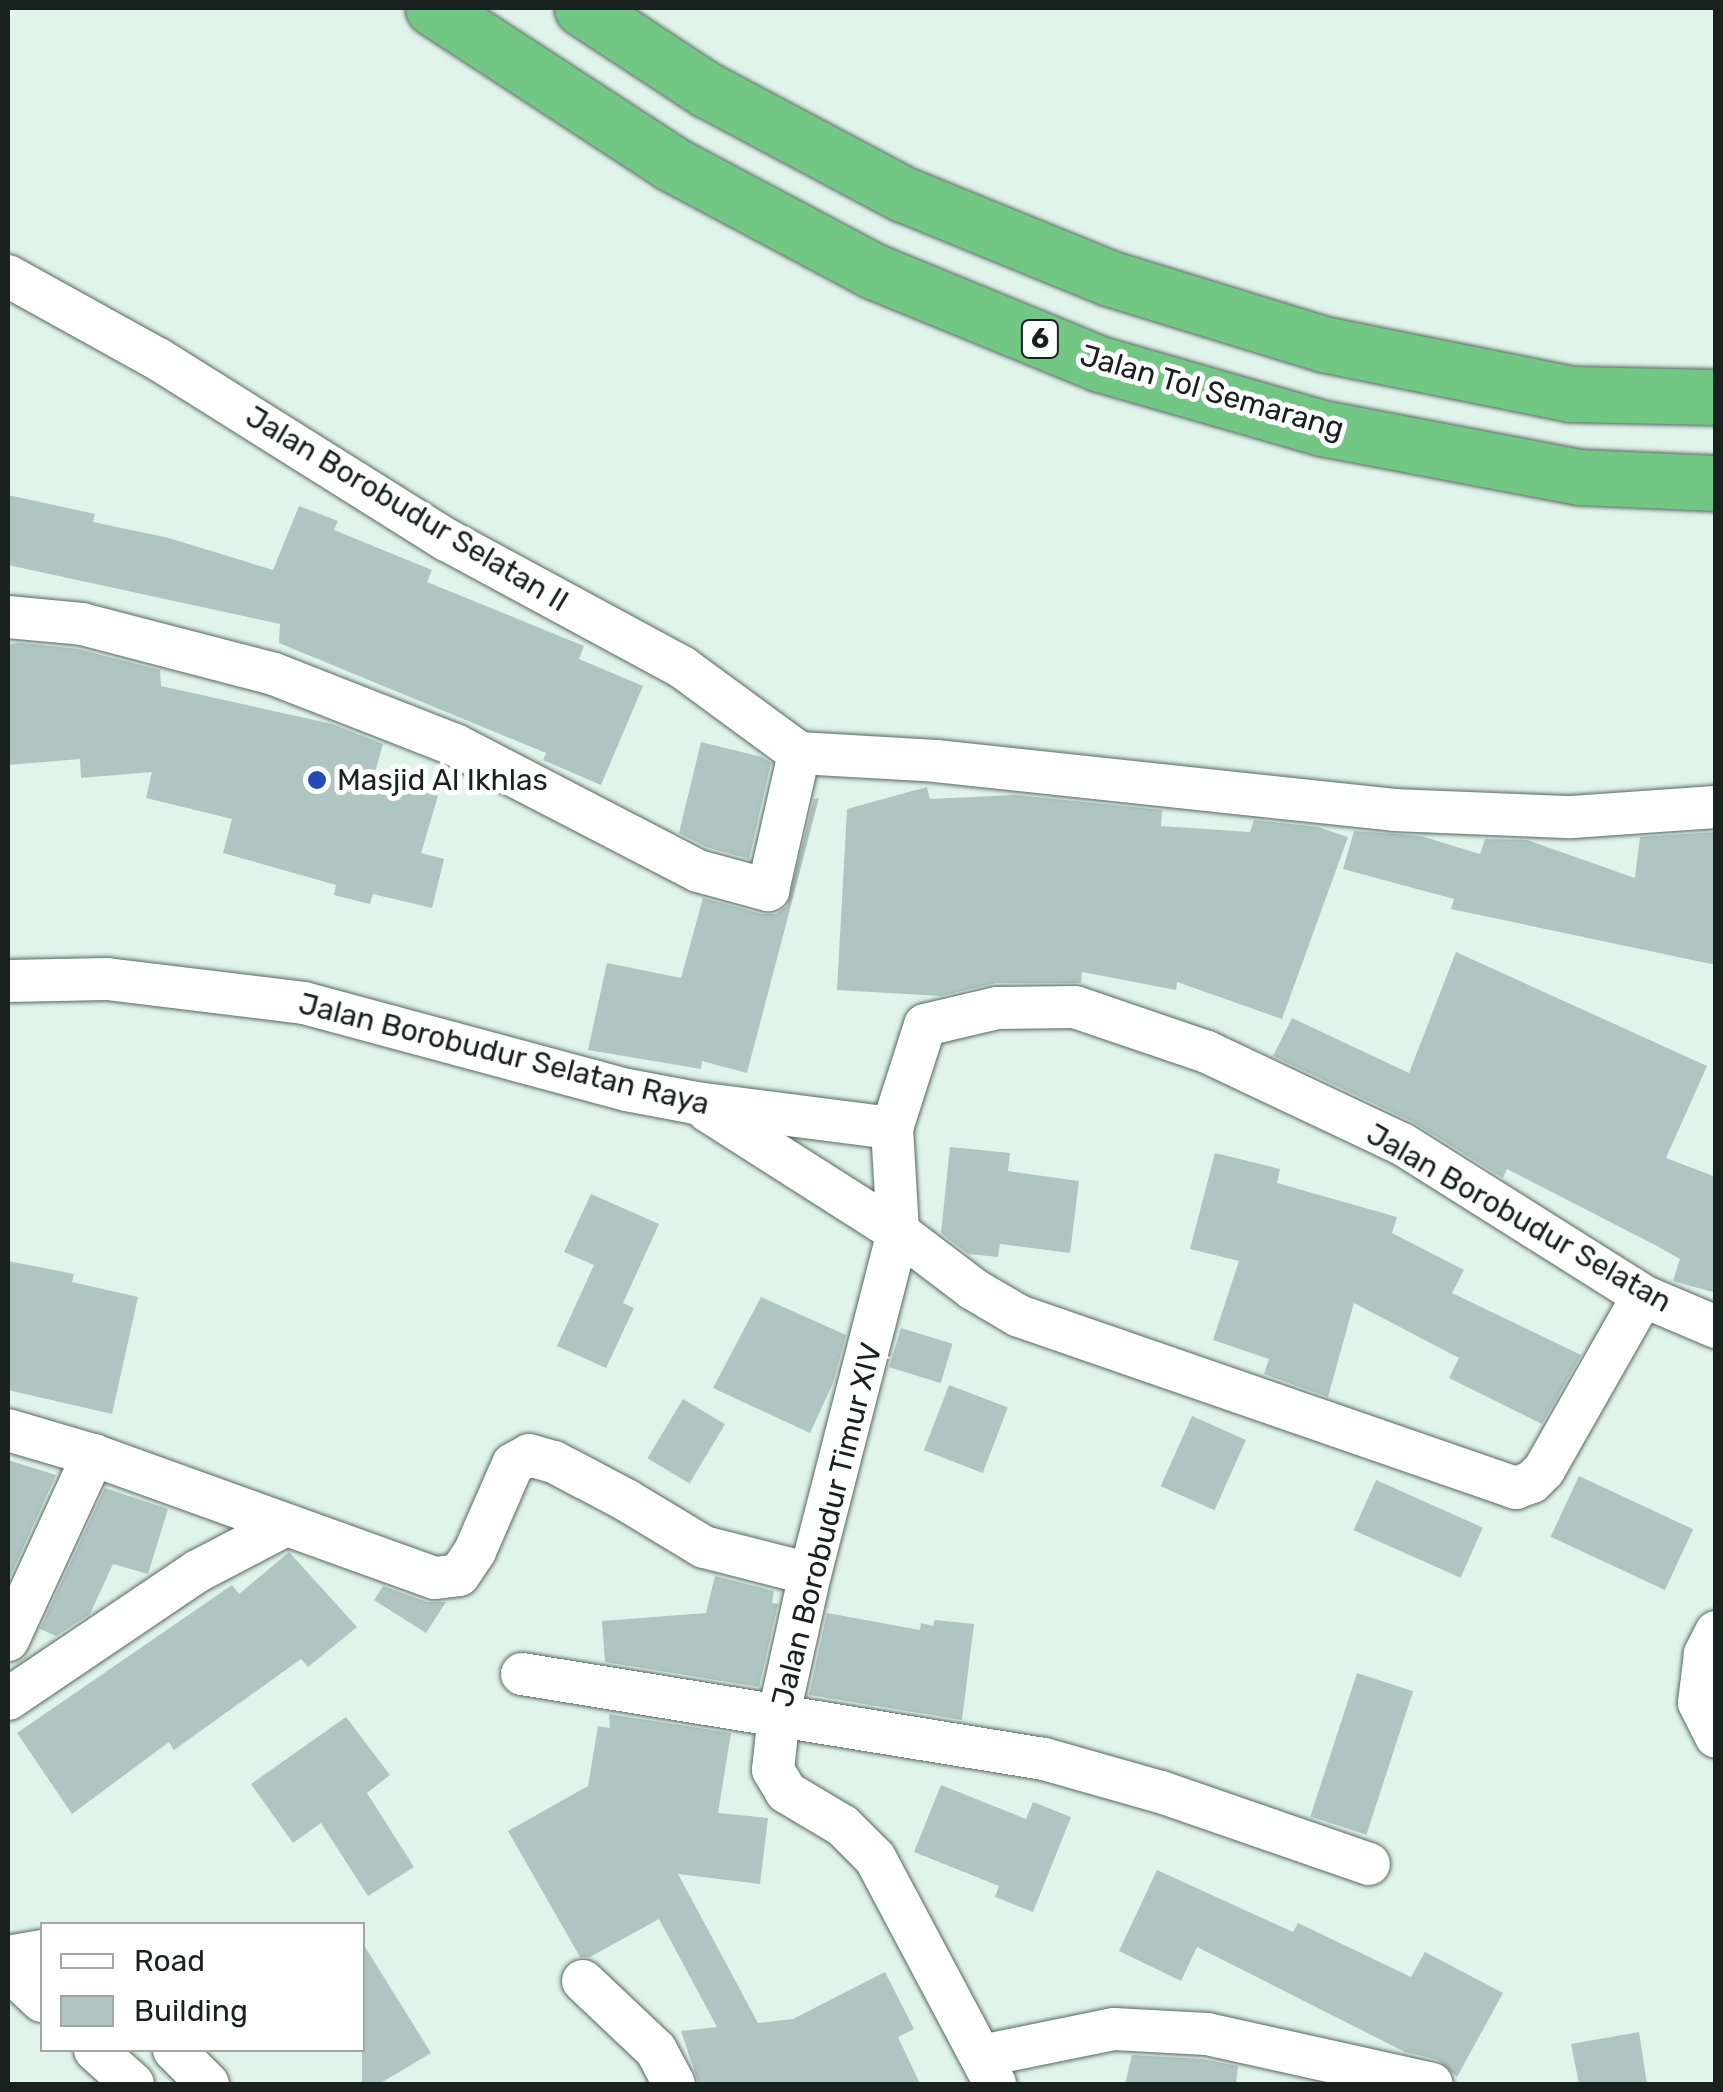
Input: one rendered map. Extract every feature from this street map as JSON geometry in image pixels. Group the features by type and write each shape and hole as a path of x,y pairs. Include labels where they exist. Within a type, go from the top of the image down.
{"highway":[{"name":"Jalan Tol Semarang","path":"433,8 672,164 873,271 1100,364 1322,428 1580,477 1716,483"},
{"path":"582,8 707,90 903,194 1109,278 1323,344 1571,394 1716,397"}],"street":[{"name":"Jalan Borobudur Selatan II","path":"8,276 158,359 446,540 682,667 799,753"},
{"path":"8,617 82,624 274,674 455,745 698,871 768,890 799,753 936,761 1394,810 1572,817 1716,807"},
{"name":"Jalan Borobudur Selatan Raya","path":"8,980 107,980 304,1003 627,1090 696,1103 892,1128"},
{"name":"Jalan Borobudur Selatan","path":"892,1128 926,1025 997,1008 1075,1007 1208,1052 1402,1144 1643,1296 1716,1328"},
{"path":"696,1103 898,1232 973,1289 1018,1316 1516,1488 1532,1482 1544,1470 1643,1296"},
{"name":"Jalan Borobudur Timur XIV","path":"892,1128 898,1232 810,1574 779,1714 773,1770 776,1782 843,1826 875,1858 988,2070"},
{"path":"8,1430 92,1454 435,1578 459,1575 475,1551 513,1464 530,1454 568,1470 704,1547 810,1574"},
{"path":"8,1640 92,1454"},
{"path":"8,1699 198,1571 286,1525"},
{"path":"1716,1632 1705,1654 1699,1703 1716,1737"},
{"path":"522,1674 1044,1760 1162,1792 1368,1864"},
{"path":"8,1957 40,1951"},
{"path":"8,1969 40,1999"},
{"path":"583,1981 656,2050 674,2084"},
{"path":"988,2070 1114,2029 1208,2034 1432,2084"},
{"path":"97,2052 133,2084"},
{"path":"176,2052 208,2084"}],"building":[{"path":"8,495 95,514 93,522 169,538 273,570 299,506 338,521 334,530 432,570 427,582 584,646 579,659 643,686 601,785 543,760 546,753 279,643 280,624 8,565"},
{"path":"8,644 78,649 160,670 161,686 332,724 383,744 373,779 438,796 421,853 444,859 432,908 373,894 370,904 334,895 336,885 223,853 232,819 146,798 152,772 81,778 80,759 8,765"},
{"path":"701,742 762,757 771,763 749,859 706,847 679,833"},
{"path":"927,787 930,799 1015,795 1162,810 1161,826 1250,832 1254,820 1318,827 1348,837 1282,1019 1177,982 1176,990 1082,972 1081,983 996,983 941,996 837,990 847,809"},
{"path":"819,798 747,1073 702,1061 701,1069 588,1050 607,963 681,978 703,898 762,914 776,914 787,906 814,799"},
{"path":"1354,831 1421,836 1480,854 1485,839 1527,840 1635,878 1640,837 1716,832 1716,965 1451,909 1454,899 1343,869"},
{"path":"1456,952 1707,1066 1666,1158 1716,1177 1716,1293 1673,1281 1680,1259 1657,1246 1507,1169 1503,1178 1413,1122 1273,1056 1292,1018 1409,1073"},
{"path":"950,1147 1010,1153 1008,1171 1079,1181 1070,1253 1000,1244 998,1257 968,1254 941,1233"},
{"path":"1215,1153 1280,1169 1277,1183 1397,1217 1392,1233 1464,1270 1452,1293 1581,1355 1542,1424 1449,1378 1459,1358 1354,1303 1328,1397 1264,1374 1269,1359 1213,1340 1239,1261 1190,1249"},
{"path":"591,1194 659,1224 623,1303 634,1308 606,1368 557,1346 594,1265 564,1252"},
{"path":"8,1261 74,1274 72,1282 138,1297 112,1414 8,1390"},
{"path":"761,1297 846,1335 833,1383 810,1433 713,1388"},
{"path":"901,1328 953,1344 941,1383 889,1367"},
{"path":"949,1385 1008,1408 983,1473 924,1450"},
{"path":"683,1399 725,1424 689,1483 647,1458"},
{"path":"1192,1416 1246,1440 1215,1510 1161,1486"},
{"path":"8,1460 56,1475 8,1581"},
{"path":"1579,1476 1693,1529 1665,1590 1551,1537"},
{"path":"1376,1480 1483,1528 1461,1578 1354,1530"},
{"path":"105,1488 168,1509 148,1574 113,1564 90,1614 56,1636 40,1629"},
{"path":"289,1552 357,1627 308,1667 301,1659 174,1750 169,1742 72,1814 17,1733 232,1585 239,1594"},
{"path":"715,1576 774,1591 772,1603 778,1604 759,1687 605,1662 602,1621 706,1613"},
{"path":"383,1586 427,1602 446,1602 426,1633 374,1600"},
{"path":"827,1613 920,1630 921,1623 933,1626 935,1620 974,1624 962,1720 809,1695"},
{"path":"1357,1673 1413,1691 1366,1835 1310,1817"},
{"path":"609,1714 731,1733 718,1813 768,1818 760,1884 678,1874 758,2023 793,2019 885,1972 914,2029 898,2037 920,2084 699,2084 681,2031 717,2027 659,1919 590,1957 580,1957 508,1831 588,1786 598,1726 610,1728"},
{"path":"346,1717 390,1775 367,1793 414,1867 368,1896 321,1823 293,1843 251,1784"},
{"path":"941,1785 1026,1819 1033,1802 1071,1817 1033,1912 995,1897 999,1886 914,1852"},
{"path":"1157,1870 1293,1932 1298,1923 1411,1977 1425,1952 1503,1993 1457,2077 1438,2060 1405,2052 1197,1947 1181,1981 1119,1951"},
{"path":"365,1947 431,2053 379,2084 362,2084"},
{"path":"1639,2032 1647,2084 1579,2084 1571,2044"},
{"path":"1132,2055 1202,2059 1238,2066 1236,2084 1125,2084"}],"place":[{"name":"Masjid Al Ikhlas","path":"317,780"}]}
